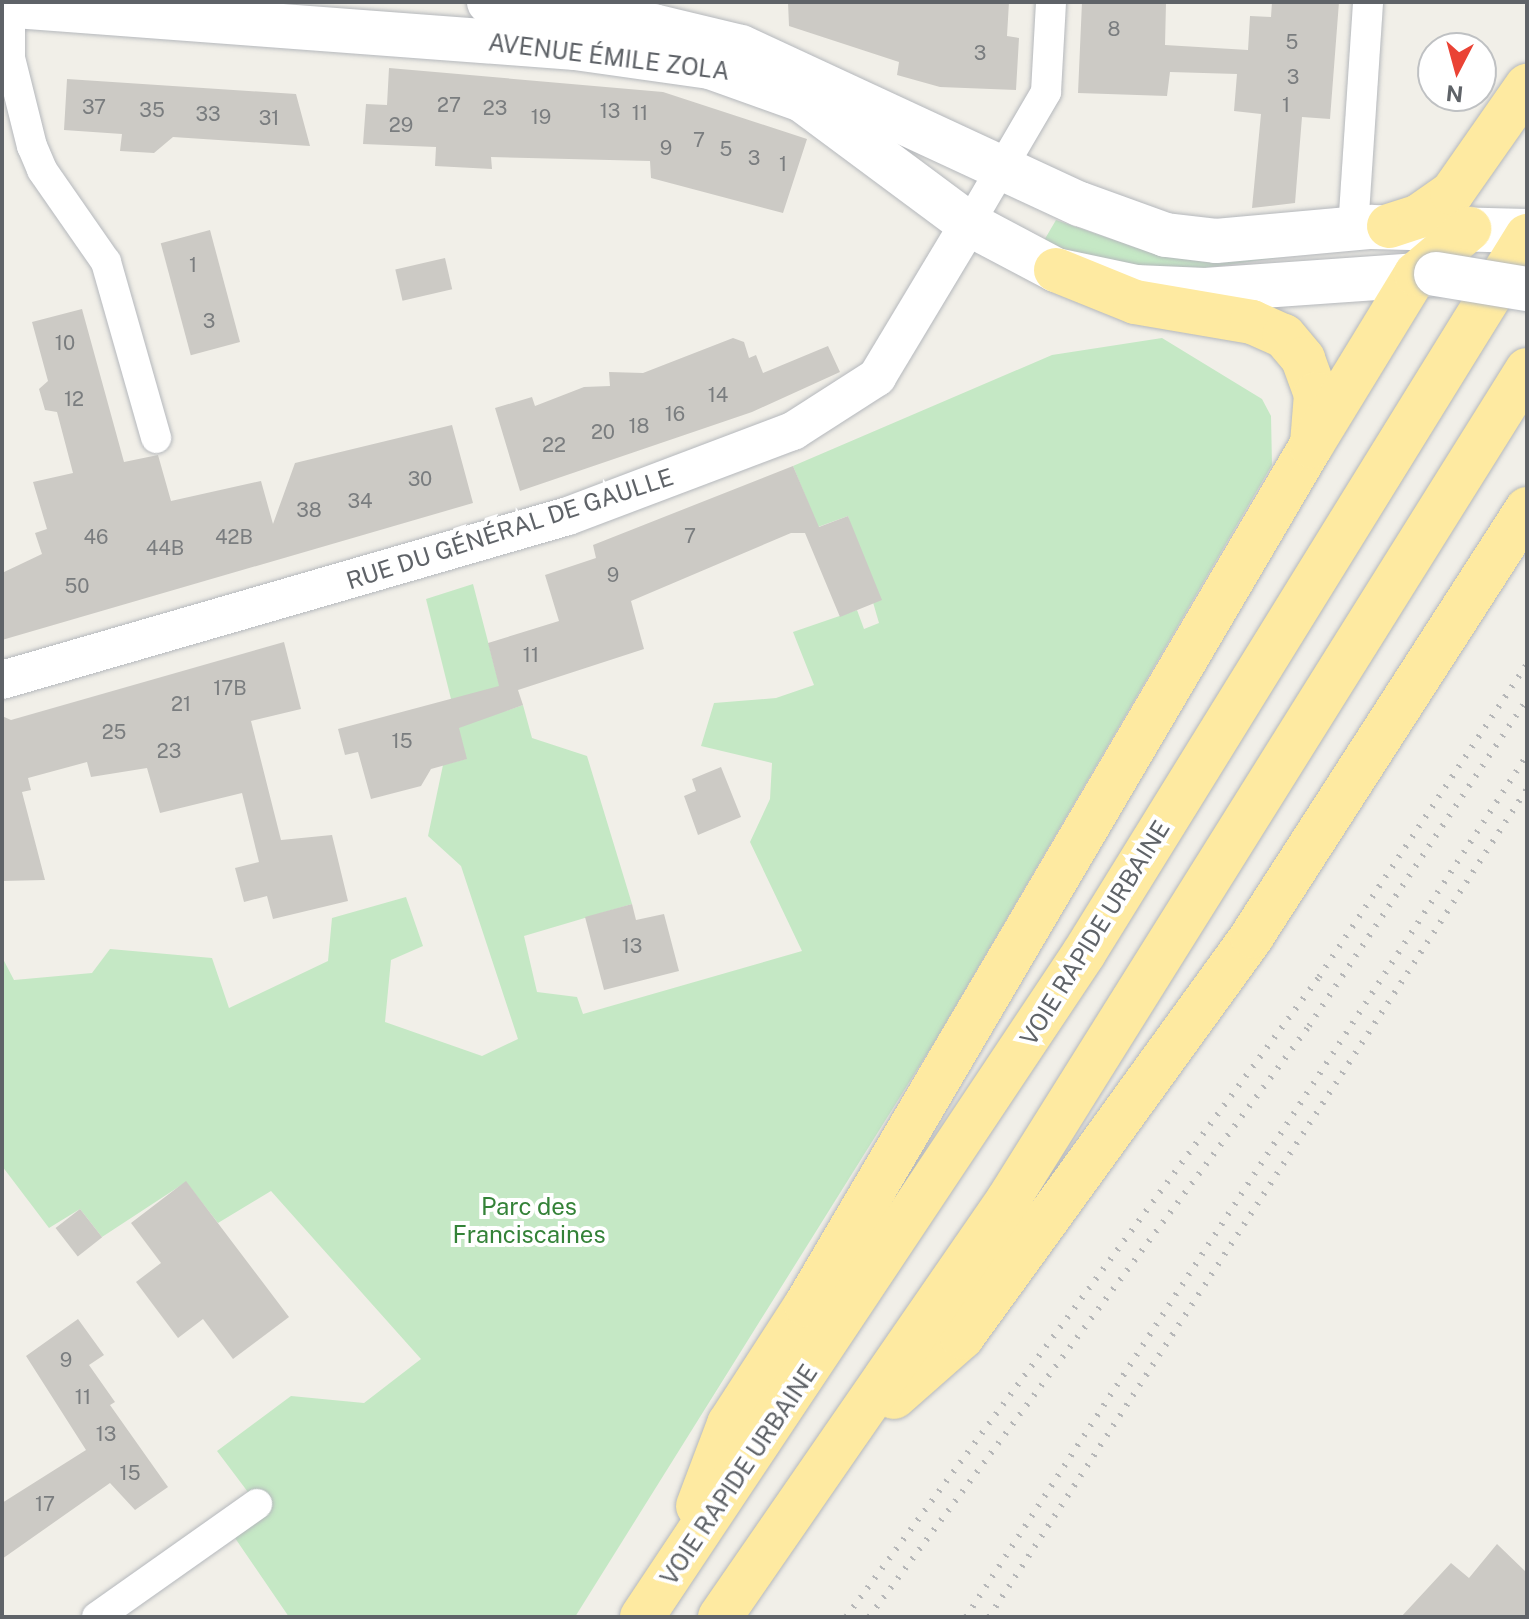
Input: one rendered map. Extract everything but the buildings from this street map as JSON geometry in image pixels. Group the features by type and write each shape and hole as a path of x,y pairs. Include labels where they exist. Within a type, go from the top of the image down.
{"highway":[{"path":"672,1575 729,1424 806,1305 1311,446 1440,243 1527,86"},
{"path":"1371,228 1440,243"},
{"name":"VOIE RAPIDE URBAINE","path":"642,1617 1084,953 1527,233"},
{"path":"1056,270 1135,302 1252,322 1284,336 1303,359 1316,394 1311,446"},
{"path":"720,1617 847,1438 1068,1107 1527,370"},
{"path":"847,1438 962,1337 1252,936 1527,509"}],"main road":[{"name":"AVENUE ÉMILE ZOLA","path":"489,2 653,26 741,47 1112,217 1182,238 1235,240 1371,228"},
{"name":"AVENUE ÉMILE ZOLA","path":"7,4 575,48 710,67 802,100 969,224 1056,270 1136,287 1205,290 1440,243"},
{"name":"AVENUE ÉMILE ZOLA","path":"1205,290 1316,260 1371,228"},
{"path":"1440,243 1527,233"},
{"path":"1440,243 1527,270"},
{"path":"1440,243 1527,289"}],"street":[{"path":"969,224 1046,92 1051,2"},
{"path":"1368,2 1371,228"},
{"path":"7,4 12,68 32,146 106,262 156,438"},
{"name":"RUE DU GÉNÉRAL DE GAULLE","path":"2,680 533,527 793,431 877,377 969,224"},
{"path":"97,1617 257,1504"}],"green space":[{"path":"1056,220 1137,248 1290,256 1170,273 1039,249"},
{"name":"Parc des Franciscaines","path":"1162,338 1262,399 1271,416 1272,465 935,1041 575,1617 289,1617 235,1538 257,1504 217,1451 291,1396 364,1403 421,1359 271,1191 218,1223 186,1182 102,1237 80,1209 49,1228 2,1166 2,957 14,980 92,973 110,949 212,958 229,1008 328,961 332,918 406,897 423,946 391,960 385,1022 482,1056 518,1039 461,866 428,836 443,765 466,759 426,599 473,584 506,711 523,705 532,738 587,756 632,904 524,936 537,992 577,997 583,1014 802,951 750,842 770,799 772,763 701,746 714,703 776,698 814,685 793,632 857,610 864,629 879,623 848,516 818,527 793,466 1052,355"}],"railway":[{"path":"846,1617 1319,977 1527,664"},
{"path":"869,1617 1309,1026 1527,699"},
{"path":"966,1617 1527,755"},
{"path":"989,1617 1527,789"}]}
